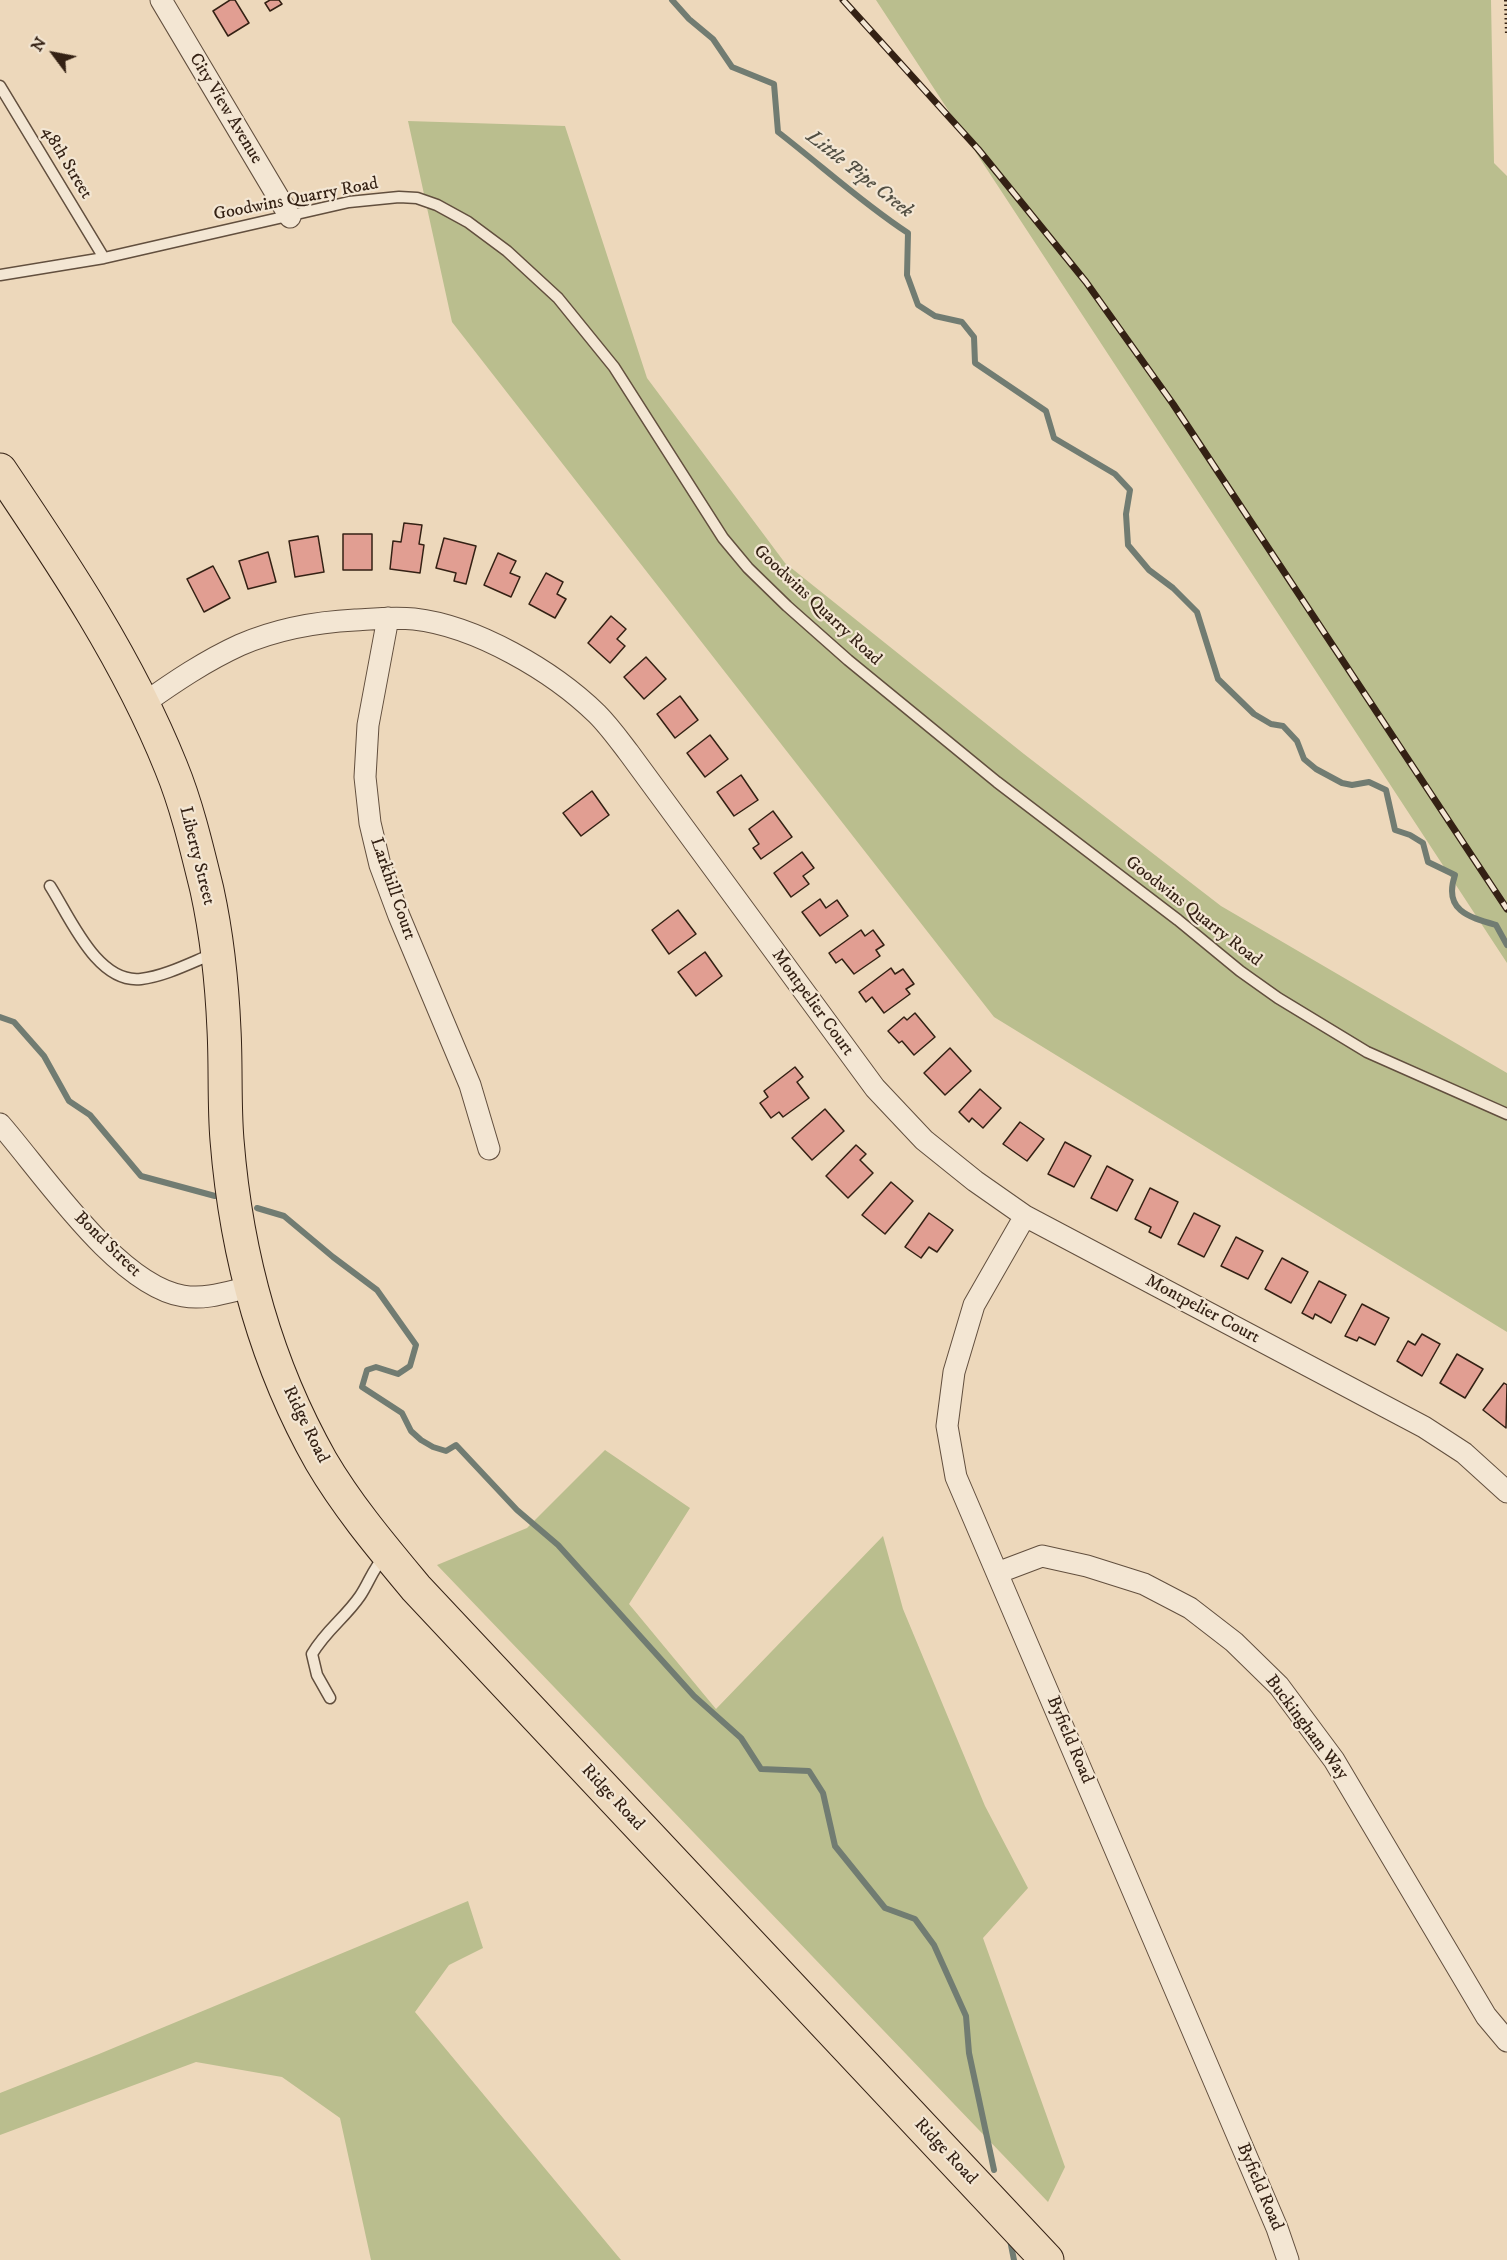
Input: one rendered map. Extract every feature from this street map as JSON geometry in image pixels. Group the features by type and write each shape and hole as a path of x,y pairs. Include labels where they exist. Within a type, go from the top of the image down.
{"highway":[{"name":"Liberty Street","path":"0,470 92,610 143,704 172,769 189,823 207,891 218,952 224,1027 227,1138 232,1190 250,1287"},
{"name":"Ridge Road","path":"250,1287 262,1327 301,1421 344,1496 387,1554 682,1873 1047,2260"}],"street":[{"name":"City View Avenue","path":"161,0 290,217"},
{"name":"Montpelier Court","path":"143,704 179,678 212,659 261,637 322,622 388,618 415,619 448,627 504,648 539,668 598,715 629,753 875,1088 924,1140 975,1181 1025,1216 1424,1427 1464,1453 1507,1492"},
{"name":"Larkhill Court","path":"388,618 368,725 365,777 370,823 380,865 470,1085 489,1149"},
{"name":"Bond Street","path":"0,1124 100,1242 142,1280 167,1292 183,1296 207,1297 250,1287"},
{"name":"Byfield Road","path":"1025,1216 974,1305 954,1372 948,1426 956,1477 1277,2228 1288,2260"},
{"name":"Buckingham Way","path":"997,1573 1042,1557 1087,1566 1144,1584 1190,1608 1234,1642 1279,1686 1334,1760 1486,2016 1507,2041"}],"lane":[{"name":"48th Street","path":"0,86 104,258"},
{"name":"Goodwins Quarry Road","path":"0,274 104,258 349,202 399,197 417,198 438,205 468,222 507,250 558,298 614,367 729,545 747,568 848,660 997,782 1178,920 1240,971 1269,991 1323,1027 1367,1052 1507,1114"},
{"path":"50,886 87,947 100,963 117,975 129,979 143,979 218,952"},
{"path":"330,1698 317,1675 312,1654 323,1636 360,1596 377,1564 387,1554"}],"path":[{"path":"1506,0 1507,35"}],"green space":[{"path":"876,0 1491,0 1494,163 1507,176 1507,963"},
{"path":"408,121 565,126 647,378 785,563 1024,754 1221,906 1507,1073 1507,1332 994,1017 452,322"},
{"path":"605,1450 690,1508 629,1604 716,1709 883,1536 903,1609 985,1806 1028,1888 983,1938 1065,2167 1048,2202 437,1565 527,1528"},
{"path":"468,1901 483,1948 449,1965 415,2012 621,2260 371,2260 340,2118 282,2077 196,2062 0,2135 0,2093"}],"building":[{"path":"230,0 235,0 249,23 228,36 213,11"},
{"path":"270,0 279,0 282,4 270,11 265,3"},
{"path":"404,523 422,525 419,544 424,545 420,573 390,569 393,541 401,542"},
{"path":"343,534 372,534 372,570 343,570"},
{"path":"318,536 324,572 295,577 289,541"},
{"path":"444,538 476,546 466,584 454,581 456,573 436,568"},
{"path":"268,552 276,582 248,589 239,561"},
{"path":"498,553 516,561 510,573 520,577 511,597 484,585"},
{"path":"213,566 230,598 204,612 187,579"},
{"path":"546,573 563,582 557,594 566,599 555,618 529,604"},
{"path":"611,616 626,629 617,639 625,646 610,663 588,643"},
{"path":"646,657 666,679 644,699 624,677"},
{"path":"680,696 698,720 675,738 657,714"},
{"path":"710,735 728,759 705,777 687,753"},
{"path":"741,775 758,800 734,816 717,792"},
{"path":"592,791 609,815 581,836 563,813"},
{"path":"773,811 792,837 761,859 753,848 759,844 749,829"},
{"path":"802,852 814,868 803,876 809,884 791,897 774,873"},
{"path":"820,899 826,908 837,900 848,916 820,936 802,912"},
{"path":"678,910 696,934 669,954 652,930"},
{"path":"861,930 865,936 873,930 884,945 876,950 880,956 854,974 842,959 836,963 829,953"},
{"path":"705,952 722,976 696,996 678,972"},
{"path":"891,968 895,974 903,969 914,984 906,989 910,994 884,1013 872,997 866,1002 859,992"},
{"path":"915,1013 935,1037 914,1055 902,1041 899,1043 888,1031 904,1017 907,1020"},
{"path":"950,1048 971,1071 945,1095 924,1073"},
{"path":"795,1067 803,1077 797,1082 809,1098 783,1117 779,1112 771,1118 760,1103 768,1097 764,1091"},
{"path":"980,1089 1001,1108 983,1128 972,1118 969,1122 959,1112"},
{"path":"825,1109 844,1131 812,1160 792,1138"},
{"path":"1020,1122 1044,1139 1027,1161 1003,1144"},
{"path":"1065,1142 1091,1156 1074,1187 1048,1174"},
{"path":"856,1145 866,1154 860,1160 873,1173 848,1198 826,1176"},
{"path":"1107,1166 1133,1180 1117,1211 1091,1198"},
{"path":"891,1182 913,1201 885,1234 862,1215"},
{"path":"1150,1188 1178,1202 1161,1238 1149,1232 1151,1227 1135,1219"},
{"path":"929,1213 953,1230 937,1252 929,1247 921,1258 905,1247"},
{"path":"1194,1213 1220,1226 1204,1257 1178,1244"},
{"path":"1236,1237 1263,1251 1248,1279 1221,1266"},
{"path":"1282,1258 1308,1272 1291,1303 1265,1289"},
{"path":"1319,1281 1346,1295 1331,1323 1315,1314 1313,1319 1302,1313"},
{"path":"1362,1304 1389,1318 1375,1345 1359,1337 1357,1341 1345,1336"},
{"path":"1422,1334 1440,1344 1422,1376 1397,1361 1408,1341 1415,1345"},
{"path":"1457,1354 1483,1369 1465,1398 1440,1383"},
{"path":"1504,1383 1507,1385 1506,1428 1483,1410"}],"waterway":[{"name":"Little Pipe Creek","path":"672,0 689,19 713,39 732,67 774,84 778,132 858,197 908,233 907,275 918,305 935,316 962,322 974,337 975,363 1046,411 1054,438 1115,474 1130,490 1126,514 1128,545 1149,570 1173,588 1197,612 1218,679 1254,714 1271,724 1283,726 1297,741 1304,759 1316,769 1342,783 1352,785 1369,782 1386,790 1395,830 1423,843 1428,862 1455,875 1452,887 1455,904 1468,915 1496,925 1507,945"},
{"path":"0,1017 14,1022 44,1056 69,1101 90,1115 141,1176 215,1196"},
{"path":"257,1208 284,1216 377,1290 416,1345 410,1366 398,1374 376,1367 367,1370 362,1387 402,1413 411,1431 421,1440 446,1451 456,1445 517,1510 558,1545 694,1696 741,1738 761,1769 809,1771 823,1793 835,1846 885,1908 915,1919 934,1945 966,2016 969,2053 994,2170"},
{"path":"1010,2240 1014,2260"}],"railway":[{"path":"843,0 978,149 1086,282 1173,404 1507,909"}]}
